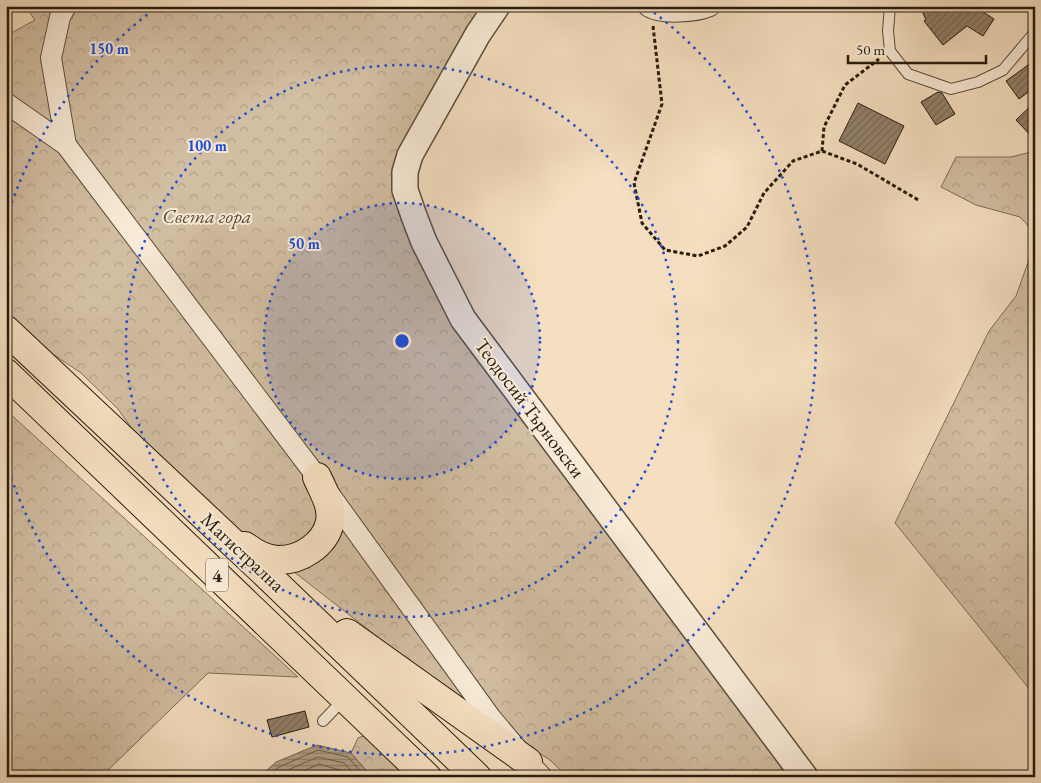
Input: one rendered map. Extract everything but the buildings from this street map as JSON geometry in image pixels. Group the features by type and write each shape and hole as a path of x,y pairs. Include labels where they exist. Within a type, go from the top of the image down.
{"main road":[{"name":"Магистрална","path":"6,330 269,576 476,777"},
{"name":"Магистрална","path":"6,373 427,777"},
{"path":"208,519 255,554 276,560 294,558 309,552 322,539 330,521 330,506 317,477"},
{"path":"269,576 535,769"}],"street":[{"path":"66,6 60,17 51,58 66,145"},
{"name":"Теодосий Търновски","path":"497,6 478,34 410,155 405,172 405,190 424,242 464,319 805,777"},
{"path":"649,7 668,12 689,12 710,6"},
{"path":"6,103 66,145 317,477 469,689 507,738 535,769"}],"lane":[{"path":"890,6 888,30 890,51 908,74 951,89 978,82 1003,70 1035,32"},
{"path":"324,721 345,698"}],"path":[{"path":"649,7 662,104 634,183 642,223 665,250 698,256 726,246 747,227 764,193 793,160 822,151 857,164 920,201"},
{"path":"822,151 824,127 845,85 890,51"}],"green space":[{"name":"Света гора","path":"25,6 497,6 405,172 443,280 805,777 568,777 550,760 464,704 213,509 147,450 118,409 81,373 26,336 6,317 6,36 35,20"},
{"path":"1035,151 1035,233 1020,217 976,205 941,187 956,157 1011,157"},
{"path":"1035,243 1035,696 895,523 989,331 1016,296"},
{"path":"6,410 298,677 208,673 101,777 6,777"},
{"path":"373,732 420,777 372,777 351,753 358,738"}],"water":[{"path":"317,745 351,753 372,777 259,777 276,762"}]}
